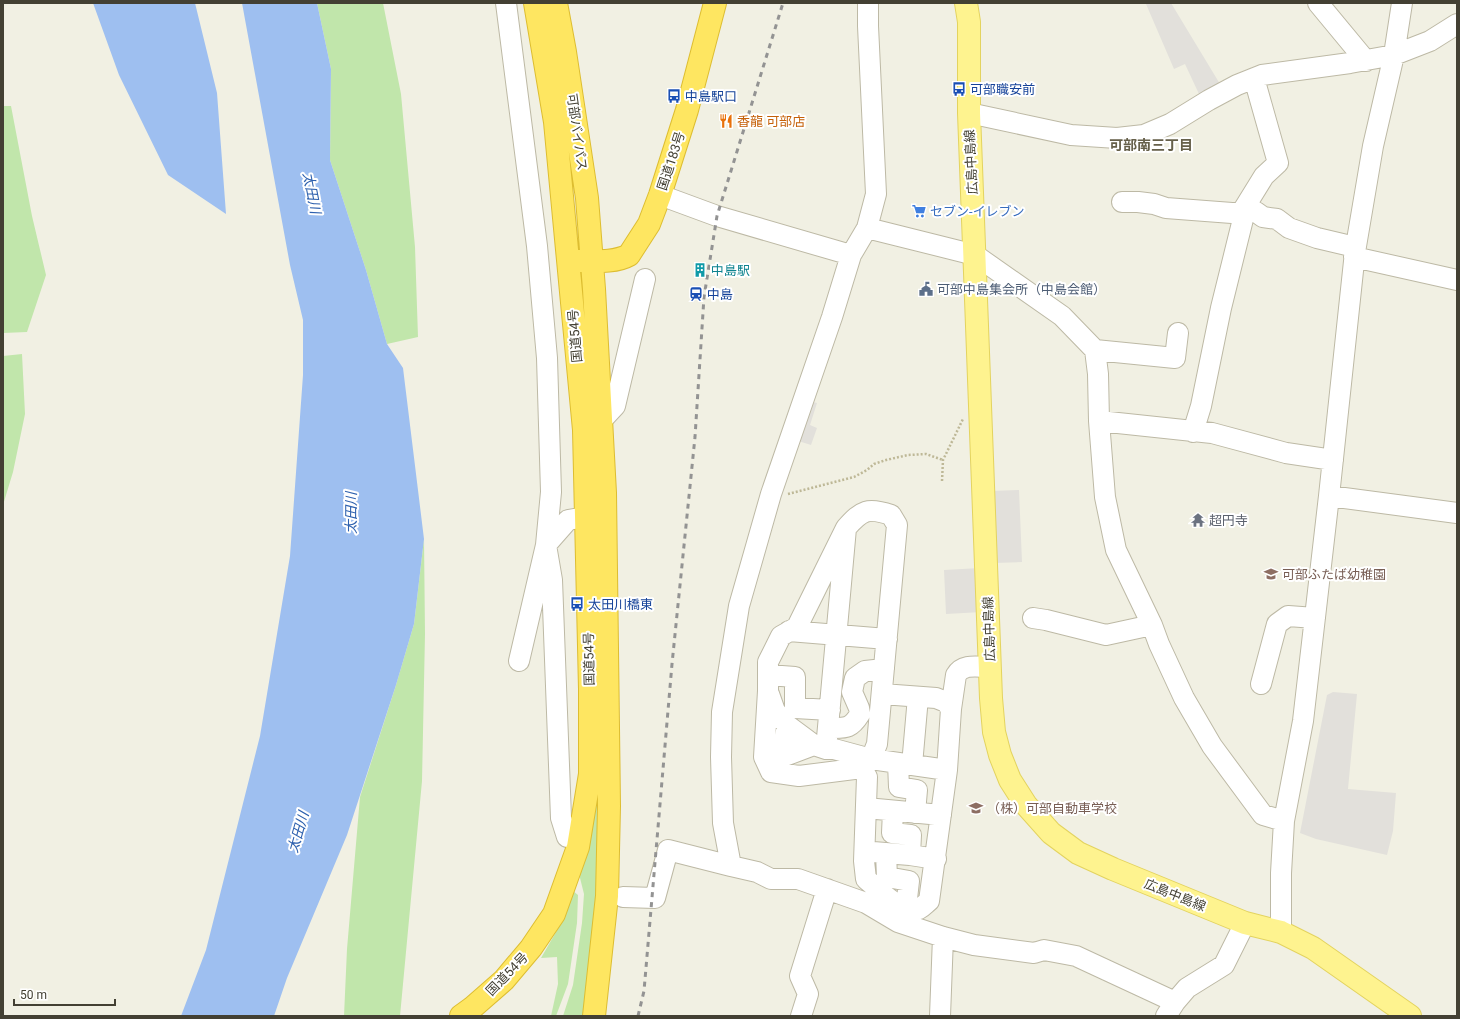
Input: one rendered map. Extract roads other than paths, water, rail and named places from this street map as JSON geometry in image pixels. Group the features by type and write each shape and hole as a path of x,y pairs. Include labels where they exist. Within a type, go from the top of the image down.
{"highway":[{"name":"可部バイパス","path":"535,3 555,122 569,261"},
{"name":"可部バイパス","path":"556,3 587,198 592,261"},
{"name":"国道183号","path":"569,261 612,260 629,255 649,224 660,195 687,110 715,3"},
{"name":"国道54号","path":"461,1016 504,980 532,948 554,914 578,847 590,774 590,689 584,430 569,261"},
{"name":"国道54号","path":"592,261 605,493 609,806 607,896 594,1016"}],"main road":[{"name":"広島中島線","path":"966,3 968,22 969,113 990,667 994,732 1000,755 1010,780 1026,805 1051,833 1078,853 1113,869 1245,923 1281,932 1313,948 1410,1016"}],"street":[{"path":"506,3 537,246 547,358 551,492 546,545 519,661"},
{"path":"731,866 723,823 721,757 722,712 739,606 771,494 832,316 851,255 867,228 876,194 868,3"},
{"path":"1318,3 1366,61"},
{"path":"1281,932 1280,873 1284,821 1303,721 1355,252 1373,146 1394,55 1402,3"},
{"path":"969,113 1071,135 1117,138 1144,135 1170,124 1237,85 1262,75 1366,61 1394,55 1430,42 1457,24"},
{"path":"1193,432 1201,406 1221,308 1243,219 1242,212 1264,176 1278,163 1254,78"},
{"path":"660,195 717,216 851,255"},
{"path":"1122,202 1154,204 1166,208 1256,212 1263,217 1277,218 1289,228 1355,252 1457,280"},
{"path":"867,228 975,255 1062,316 1095,350 1098,374 1099,420 1105,497 1116,550 1152,625 1159,644 1184,698 1212,746 1263,815 1284,821"},
{"path":"601,420 615,406 645,279"},
{"path":"1095,350 1174,358 1178,333"},
{"path":"1099,420 1212,433 1286,453 1333,460"},
{"path":"1329,496 1457,513"},
{"path":"947,770 905,764 866,763 800,776 771,772 764,758 768,662 781,636 797,627 846,528 858,514 867,511 880,511 891,515 897,525 877,744 866,763 866,879 896,905 906,908 919,909 929,901 936,859 947,770 951,709 956,675 963,667 990,667"},
{"path":"546,545 568,520 586,517"},
{"path":"820,747 829,719 846,528"},
{"path":"546,545 552,580 561,818 568,837"},
{"path":"1261,684 1277,624 1288,616 1315,618"},
{"path":"1033,618 1106,635 1152,625"},
{"path":"789,631 886,639"},
{"path":"768,683 795,677 795,708 829,719 846,728 854,724 860,714 852,692 855,678 865,671 884,669"},
{"path":"768,683 775,711 787,725 820,747"},
{"path":"882,694 936,698 946,702 951,709"},
{"path":"915,814 917,790 899,787 918,697"},
{"path":"787,725 782,757 820,747 834,749 866,763"},
{"path":"866,808 915,814 941,815"},
{"path":"893,811 892,833 911,836 910,855"},
{"path":"623,897 655,898 668,850 757,872 771,879 798,879 866,903 898,922 943,937 974,945 1034,953 1044,950 1076,956 1170,1009 1187,988 1224,965 1245,923"},
{"path":"865,851 936,859"},
{"path":"886,853 887,877 909,881 906,908"},
{"path":"801,1016 808,994 800,976 827,889"},
{"path":"940,1016 943,937"}],"water":[{"path":"93,3 195,3 217,93 226,214 168,175 119,75"},
{"name":"太田川","path":"242,3 317,3 331,69 330,160 366,270 387,344 403,368 424,539 414,624 396,685 347,835 287,978 274,1016 181,1016 206,950 260,736 290,556 303,375 303,320 290,265"}],"railway":[{"path":"638,1016 644,991 672,664 695,437 704,297 717,216 783,3"}],"place":[{"name":"可部職安前","path":"959,89"},
{"name":"中島駅口","path":"674,96"},
{"name":"香龍 可部店","path":"726,121"},
{"name":"セブン-イレブン","path":"919,211"},
{"name":"中島駅","path":"700,270"},
{"name":"可部中島集会所（中島会館）","path":"926,289"},
{"name":"中島","path":"696,294"},
{"name":"超円寺","path":"1198,520"},
{"name":"可部ふたば幼稚園","path":"1271,574"},
{"name":"太田川橋東","path":"577,604"},
{"name":"（株）可部自動車学校","path":"976,808"}],"district":[{"name":"可部南三丁目","path":"1151,145"}]}
